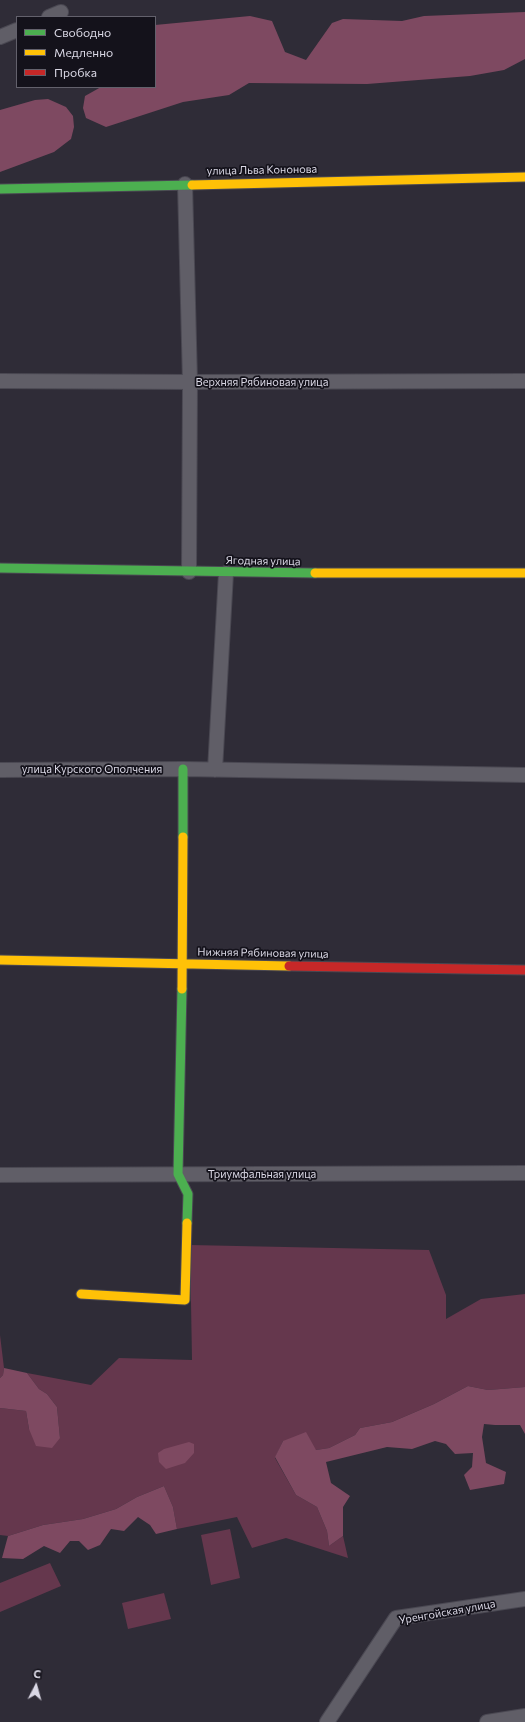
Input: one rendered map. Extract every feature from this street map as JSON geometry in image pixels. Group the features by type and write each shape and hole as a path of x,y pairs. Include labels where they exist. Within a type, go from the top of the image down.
{"street":[{"path":"0,37 16,30"},
{"name":"улица Льва Кононова","path":"0,189 525,177"},
{"path":"185,184 190,382 190,572"},
{"name":"Верхняя Рябиновая улица","path":"0,380 190,382 525,381"},
{"name":"Ягодная улица","path":"0,568 226,573 525,573"},
{"path":"215,770 226,573"},
{"path":"81,1294 185,1300 188,1194 178,1174 183,963 183,769"},
{"name":"улица Курского Ополчения","path":"0,770 183,769 525,776"},
{"name":"Нижняя Рябиновая улица","path":"0,960 525,970"},
{"name":"Триумфальная улица","path":"0,1175 525,1173"},
{"name":"Уренгойская улица","path":"327,1722 396,1618 525,1599"},
{"path":"487,1722 525,1716"}],"shaded area":[{"path":"525,12 525,59 504,70 470,76 367,84 249,83 229,95 183,102 106,127 86,118 83,108 85,96 99,88 156,88 156,25 250,16 272,21 285,52 306,60 332,23 343,19 402,21 424,16"},
{"path":"48,99 66,107 73,116 74,127 71,139 54,152 0,172 0,110 35,100"},
{"path":"190,1245 429,1250 446,1295 446,1319 481,1299 525,1294 525,1387 488,1390 468,1386 434,1404 392,1422 360,1428 355,1435 329,1448 316,1450 283,1441 275,1458 296,1495 317,1507 327,1531 329,1546 343,1536 348,1558 286,1538 252,1548 237,1517 177,1529 173,1507 164,1486 137,1497 116,1509 83,1519 43,1525 8,1536 0,1535 0,1408 26,1411 29,1429 60,1438 57,1407 47,1394 39,1389 27,1373 91,1385 119,1358 192,1360"},
{"path":"0,1335 4,1368 3,1375 0,1378"},
{"path":"4,1368 27,1373 39,1389 47,1394 57,1407 60,1438 52,1448 36,1446 29,1429 26,1411 0,1408 0,1378 3,1375"},
{"path":"468,1386 488,1390 525,1387 525,1434 520,1425 484,1424 482,1437 486,1463 506,1472 504,1484 470,1490 464,1475 472,1467 473,1453 455,1454 446,1444 435,1441 412,1449 387,1447 326,1462 331,1483 350,1496 343,1507 343,1536 329,1546 327,1531 317,1507 296,1495 275,1457 283,1441 306,1432 316,1450 329,1448 355,1435 360,1428 392,1422 434,1404"},
{"path":"189,1442 194,1444 194,1453 185,1463 166,1469 159,1462 158,1453 164,1449"},
{"path":"164,1486 173,1507 177,1529 156,1534 150,1525 138,1517 124,1531 111,1529 100,1545 88,1550 79,1541 70,1541 60,1553 44,1546 23,1559 2,1558 8,1536 43,1525 83,1519 116,1509 137,1497"},
{"path":"230,1529 240,1578 211,1585 201,1535"},
{"path":"50,1563 61,1586 0,1612 0,1583"},
{"path":"164,1593 171,1619 128,1629 122,1603"}],"traffic: fast":[{"path":"0,189 192,185"},
{"path":"0,568 315,573"},
{"path":"183,769 183,837"},
{"path":"182,989 178,1174 188,1194 187,1223"}],"traffic: slow":[{"path":"192,185 525,177"},
{"path":"315,573 525,573"},
{"path":"182,989 183,837"},
{"path":"0,960 289,966"},
{"path":"81,1294 185,1300 187,1223"}],"traffic: jam":[{"path":"289,966 525,970"}]}
